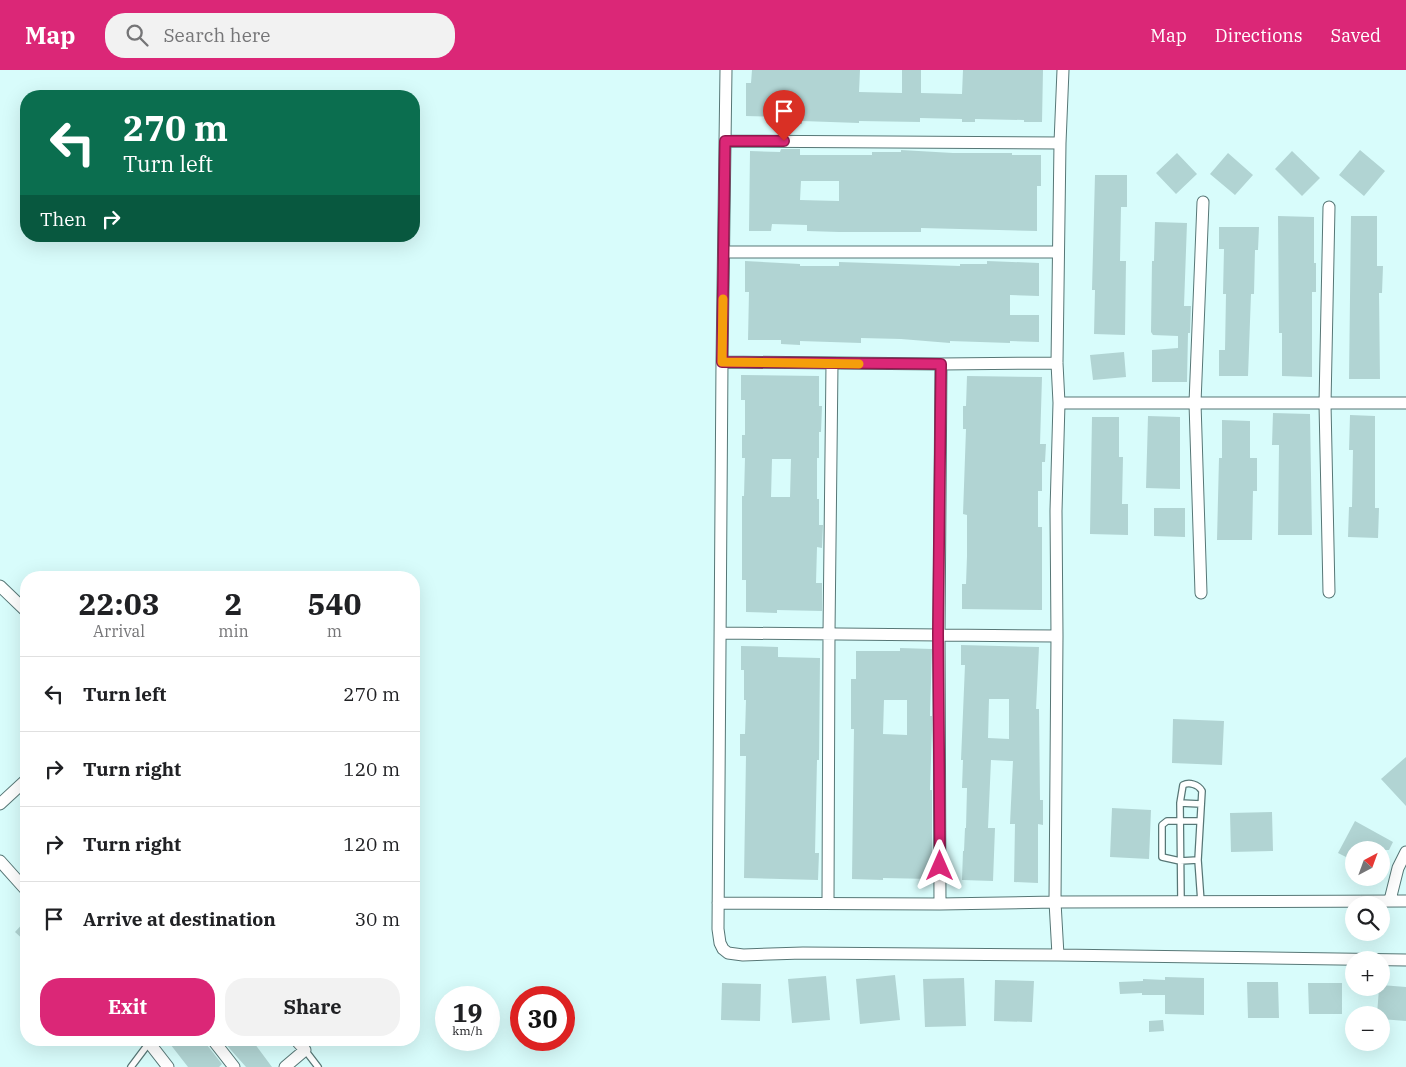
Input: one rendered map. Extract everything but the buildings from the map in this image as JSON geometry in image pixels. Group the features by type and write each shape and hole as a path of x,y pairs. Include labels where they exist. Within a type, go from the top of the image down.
{"street":[{"path":"726,70 718,903 720,943 728,953 743,955 803,953 1406,960"},
{"path":"1058,955 1055,902 1056,512 1059,403 1057,363 1058,252 1063,70"},
{"path":"725,141 1060,143"},
{"path":"1201,593 1195,403 1203,202"},
{"path":"1329,207 1325,404 1329,592"},
{"path":"724,252 1058,252"},
{"path":"722,362 832,364 1057,363"},
{"path":"828,904 832,364"},
{"path":"940,904 938,634 941,364"},
{"path":"1059,403 1406,403"},
{"path":"0,586 20,604"},
{"path":"721,633 1057,636"},
{"path":"0,804 20,786"},
{"path":"1406,852 1398,868 1390,900 1406,901"},
{"path":"0,861 20,883"},
{"path":"718,903 940,904 1345,900"},
{"path":"153,1046 168,1067"},
{"path":"218,1046 234,1067"},
{"path":"285,1067 304,1050 301,1046"}],"lane":[{"path":"1181,902 1180,803 1181,788 1186,784 1196,785 1202,790 1198,860 1201,902"},
{"path":"1180,803 1201,804"},
{"path":"1198,860 1180,861 1164,859 1161,855 1162,825 1167,821 1200,822"},
{"path":"131,1067 146,1046"},
{"path":"304,1050 318,1067"}],"slow traffic":[{"path":"723,299 722,362 859,364"}],"route":[{"path":"784,141 725,141 722,362 941,364 938,634 940,866"}]}
